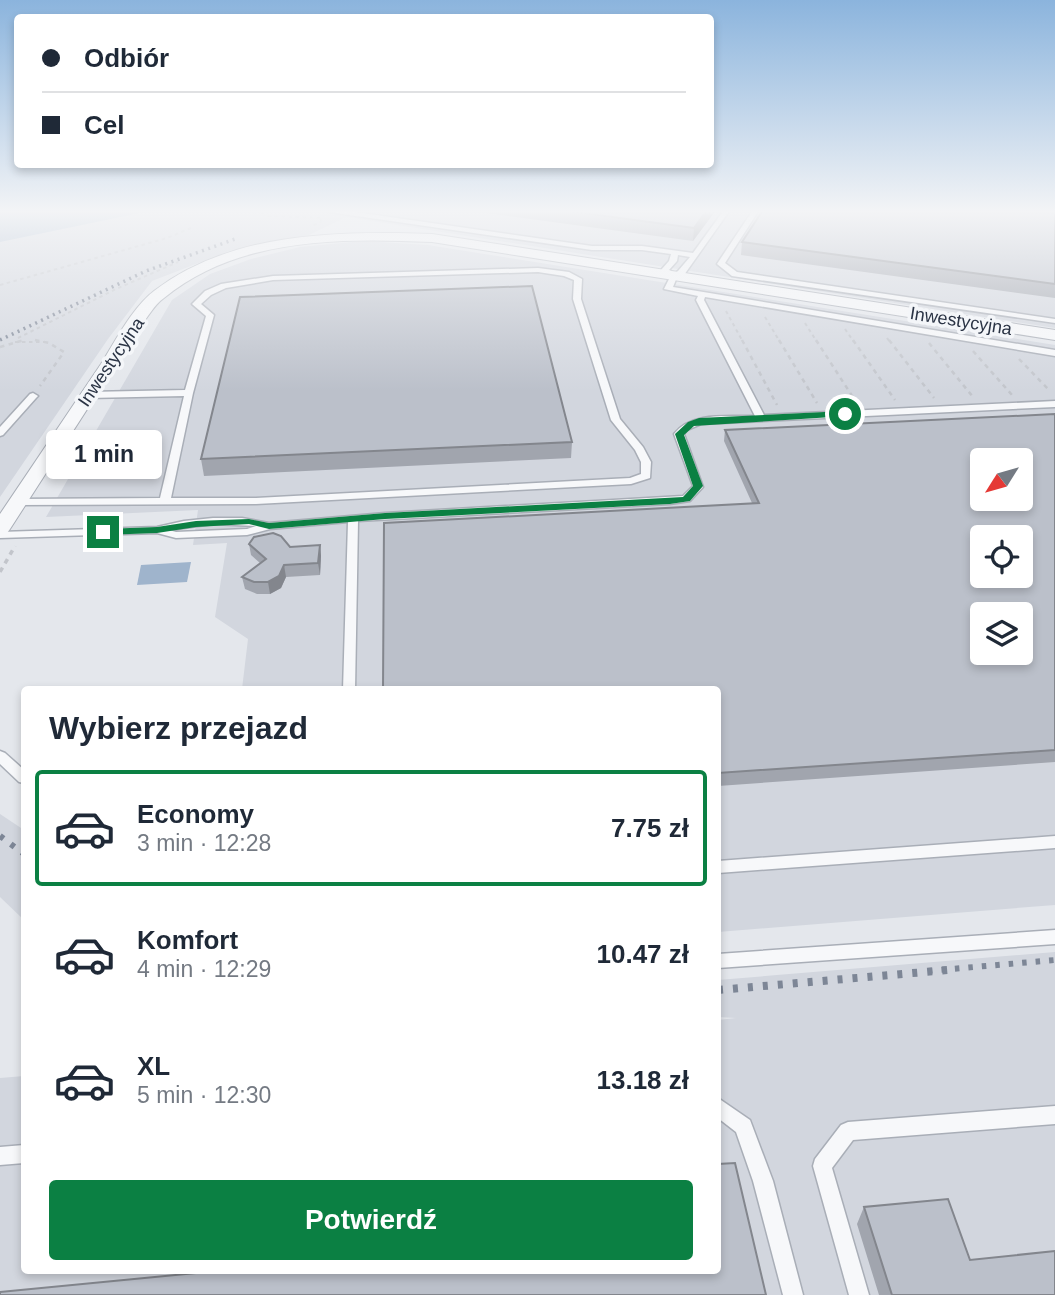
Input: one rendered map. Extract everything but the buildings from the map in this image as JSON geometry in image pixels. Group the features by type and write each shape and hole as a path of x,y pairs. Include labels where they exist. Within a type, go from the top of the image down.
{"street":[{"name":"Inwestycyjna","path":"0,529 156,297 201,270"},
{"name":"Inwestycyjna","path":"639,270 1055,335"}],"lane":[{"path":"165,500 189,393 211,315 196,304 208,293 224,286 273,278 524,270"},
{"path":"18,502 326,497 631,481 646,476 646,462 640,449 616,420 577,299 578,279 566,274 541,270"},
{"path":"666,270 674,276"},
{"path":"683,270 674,276 668,289 1055,353"},
{"path":"730,270 735,274 1055,321"},
{"path":"702,296 700,300 761,418"},
{"path":"89,394 189,393"},
{"path":"0,433 33,396"},
{"path":"0,535 157,530 176,535 194,535 247,532 269,526 686,499 698,486 680,434 684,428 699,421 1055,404"},
{"path":"349,686 353,520"},
{"path":"0,756 21,775"},
{"path":"721,867 1055,842"},
{"path":"721,961 1055,937"},
{"path":"721,1109 743,1126 763,1181 793,1295"},
{"path":"859,1295 822,1166 848,1131 1055,1115"},
{"path":"0,1157 21,1154"}],"path":[{"path":"0,285 52,270"},
{"path":"722,303 780,410"},
{"path":"761,309 820,408"},
{"path":"800,316 859,407"},
{"path":"840,322 898,405"},
{"path":"881,329 937,403"},
{"path":"922,335 976,401"},
{"path":"0,347 18,338 52,342 64,352 33,396"},
{"path":"965,342 1015,399"},
{"path":"1019,359 1055,397"},
{"path":"0,572 22,534"}],"shaded area":[{"path":"0,270 179,270 152,281 108,339 0,497"},
{"path":"220,270 587,270 1055,345 1055,905 721,932 721,686 242,686 248,639 215,617 227,543 193,545 198,510 46,517 172,300"},
{"path":"687,270 1055,270 1055,328"},
{"path":"0,814 21,828 21,917 0,897"},
{"path":"1055,952 1055,1295 0,1295 0,1078 21,1076 21,1274 721,1274 721,1020 736,1018 721,1017 721,980"}],"water":[{"path":"191,562 187,582 137,585 141,565"}],"railway":[{"path":"0,340 148,270"},
{"path":"0,836 21,852"},
{"path":"928,971 1055,960"},
{"path":"721,990 948,970"}],"route":[{"path":"103,532 157,530 196,524 249,522 269,526 385,516 670,502 686,499 694,494 698,486 680,434 691,424 699,421 845,414"}]}
